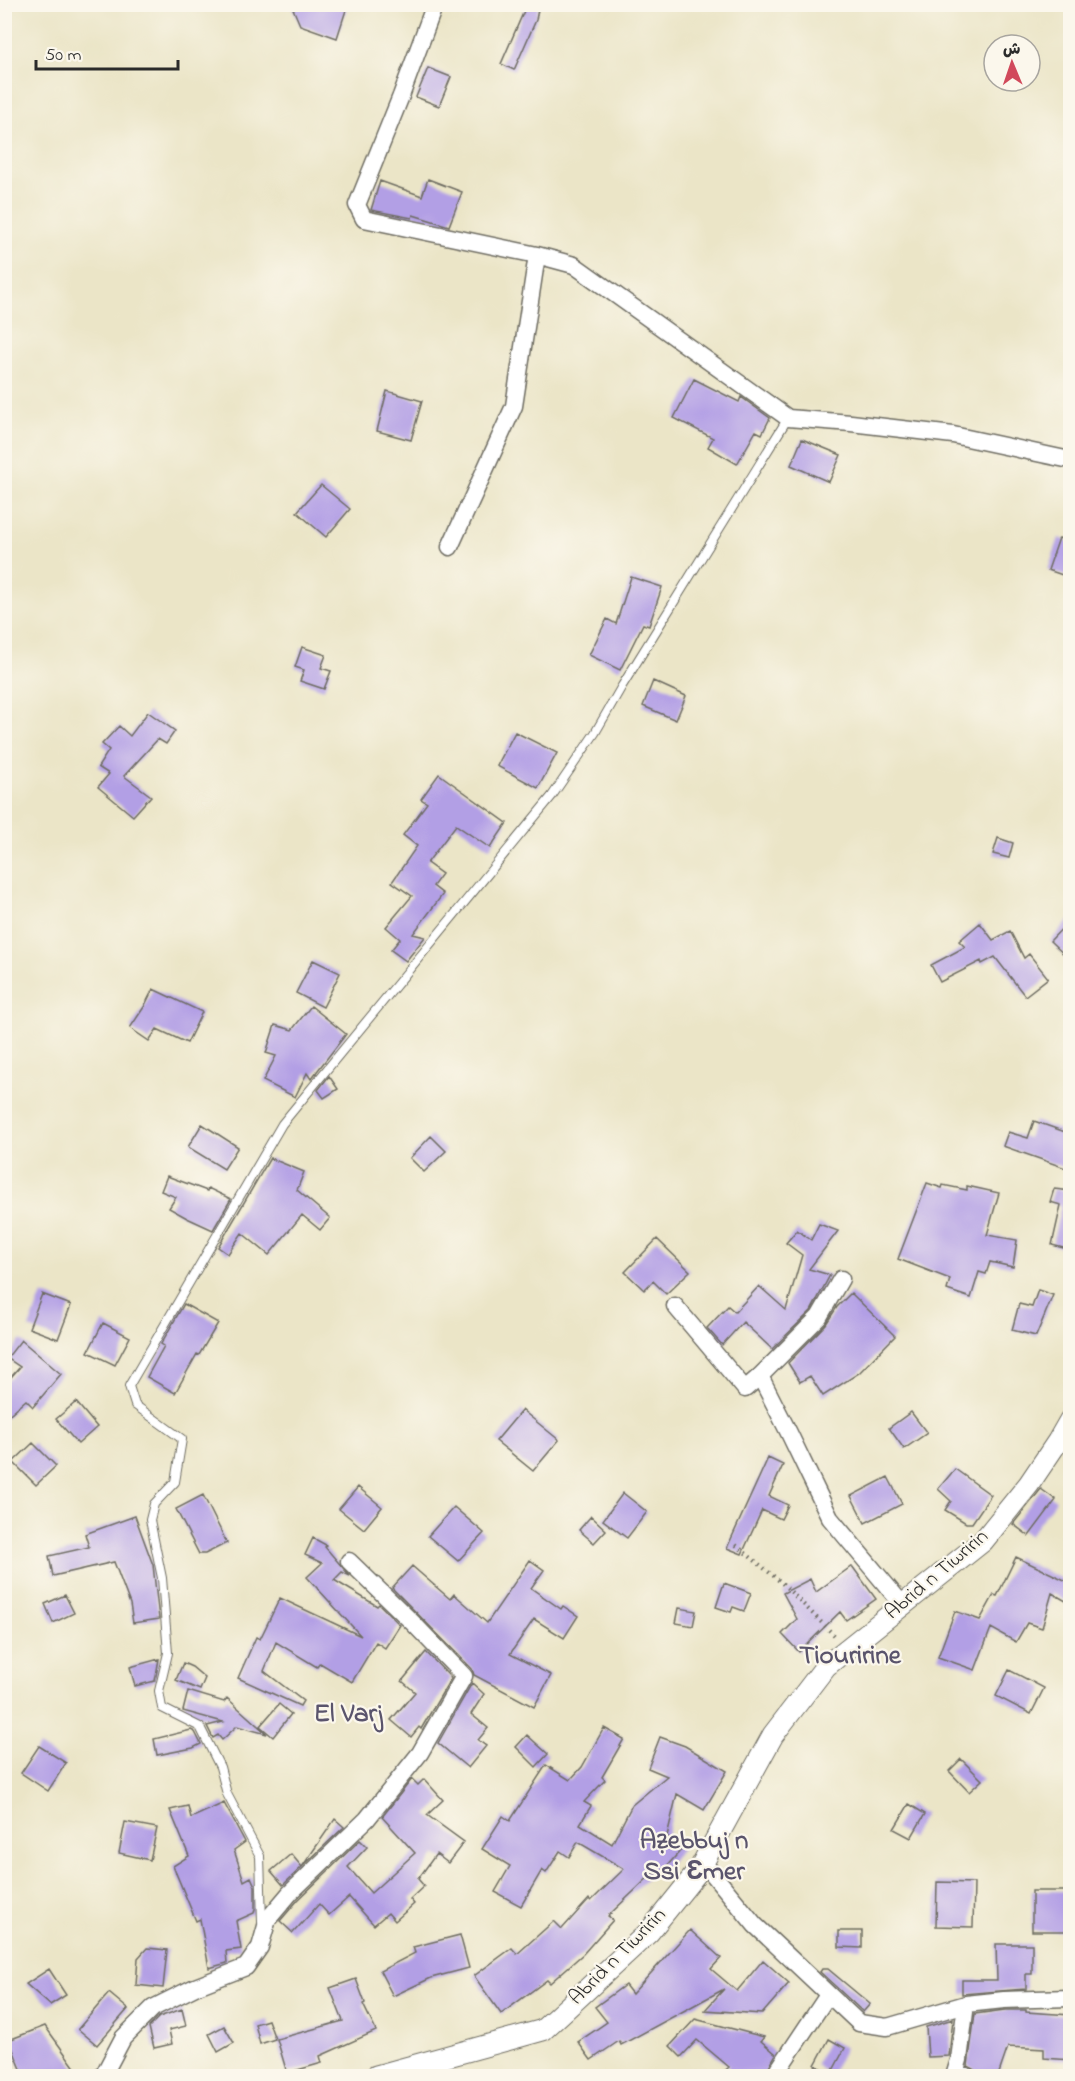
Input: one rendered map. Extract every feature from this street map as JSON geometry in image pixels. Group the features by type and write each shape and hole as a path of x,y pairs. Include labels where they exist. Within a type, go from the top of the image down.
{"street":[{"path":"432,12 357,206 364,219 537,255 574,266 788,418 953,435 1071,460"},
{"path":"450,547 514,406 537,255"},
{"path":"675,1306 745,1389 819,1317 841,1280"},
{"path":"760,1376 830,1518 902,1604"},
{"name":"Abrid n Tiwririn","path":"376,2076 543,2030 649,1932 703,1862 773,1735 826,1666 983,1542 1029,1484 1071,1420"},
{"path":"103,2076 123,2038 153,2008 195,1987 246,1966 260,1947 268,1919 290,1893 367,1819 420,1753 464,1676 349,1561"},
{"path":"703,1862 755,1925 859,2023 887,2027 966,2004 1004,2000 1071,1998"},
{"path":"774,2076 828,1995"},
{"path":"966,2004 959,2060 955,2073 966,2076"}],"lane":[{"path":"260,1947 262,1910 260,1856 227,1794 220,1767 200,1727 162,1708 159,1691 168,1653 162,1578 150,1520 154,1504 175,1482 182,1439 135,1405 129,1386 282,1124 552,796 595,733 788,418"}],"path":[{"path":"736,1545 822,1620 848,1650"}],"building":[{"path":"291,4 339,4 347,7 337,38 300,25"},
{"path":"527,4 539,4 536,20 514,70 501,64"},
{"path":"428,68 451,77 439,106 416,97"},
{"path":"428,179 462,192 449,226 413,215 412,218 371,210 380,181 422,196"},
{"path":"694,379 739,402 741,397 770,418 762,434 756,431 737,464 708,447 713,438 674,418"},
{"path":"387,391 422,401 411,440 377,431"},
{"path":"802,439 841,455 829,482 791,465"},
{"path":"321,485 350,509 326,537 297,512"},
{"path":"1059,538 1071,542 1071,578 1048,570"},
{"path":"631,577 662,587 649,626 643,624 620,670 589,655 607,619 616,624"},
{"path":"302,647 326,655 321,668 331,671 324,689 300,681 304,670 295,667"},
{"path":"653,681 686,696 676,720 643,706"},
{"path":"148,712 175,731 166,744 158,739 124,776 151,796 133,816 98,787 109,774 98,767 109,750 102,744 119,726 130,736"},
{"path":"515,732 557,753 538,788 497,766"},
{"path":"439,774 507,823 490,848 456,825 427,863 442,874 433,886 443,894 413,934 425,937 406,961 391,950 400,939 386,927 412,896 392,882 417,846 403,835 427,803 421,799"},
{"path":"998,838 1013,843 1009,858 993,854"},
{"path":"1071,919 1071,961 1050,941"},
{"path":"980,923 993,940 1010,931 1024,958 1029,954 1048,978 1025,996 995,957 982,964 981,961 940,982 931,965 965,947 959,941"},
{"path":"313,960 340,973 323,1007 296,993"},
{"path":"153,989 202,1012 187,1043 157,1029 149,1041 130,1028"},
{"path":"311,1006 346,1034 311,1079 307,1073 295,1097 263,1081 276,1056 266,1053 275,1025 292,1030"},
{"path":"329,1076 338,1089 324,1098 318,1090"},
{"path":"1034,1121 1071,1134 1071,1170 1003,1146 1008,1132 1028,1138"},
{"path":"202,1124 238,1147 224,1169 188,1147"},
{"path":"431,1136 446,1151 424,1172 410,1158"},
{"path":"270,1158 304,1172 297,1190 330,1218 320,1230 302,1215 269,1255 242,1233 228,1254 218,1247"},
{"path":"167,1176 207,1191 208,1188 231,1199 213,1230 169,1208 176,1197 161,1191"},
{"path":"927,1183 942,1188 943,1185 967,1190 967,1186 999,1193 987,1235 1017,1240 1013,1267 990,1262 986,1274 979,1272 971,1298 947,1290 950,1279 898,1259"},
{"path":"1054,1189 1071,1191 1071,1250 1052,1245 1061,1205 1050,1202"},
{"path":"819,1224 838,1231 809,1269 830,1275 811,1311 772,1349 743,1322 722,1345 707,1328 728,1306 735,1312 759,1286 786,1310 802,1255 786,1243 797,1230 811,1240"},
{"path":"657,1239 690,1271 666,1294 653,1281 644,1290 625,1272"},
{"path":"1038,1290 1053,1295 1036,1336 1012,1330 1019,1304 1032,1307"},
{"path":"851,1293 895,1336 859,1373 823,1396 810,1376 800,1382 788,1363 826,1324 837,1307"},
{"path":"42,1294 71,1305 58,1339 29,1328"},
{"path":"184,1304 218,1323 175,1393 147,1377 164,1346 161,1344"},
{"path":"103,1323 130,1337 115,1365 88,1352"},
{"path":"21,1340 61,1374 33,1407 26,1400 4,1419 4,1385 20,1367 7,1358"},
{"path":"76,1402 97,1427 78,1444 56,1419"},
{"path":"522,1410 559,1440 533,1471 496,1441"},
{"path":"911,1412 927,1433 904,1449 889,1428"},
{"path":"33,1443 56,1466 36,1485 13,1462"},
{"path":"768,1458 783,1465 769,1496 788,1505 781,1519 762,1510 742,1554 727,1548"},
{"path":"955,1469 991,1495 972,1523 966,1523 945,1510 951,1501 938,1489"},
{"path":"888,1477 902,1504 865,1523 851,1496"},
{"path":"358,1487 382,1507 364,1529 339,1509"},
{"path":"1041,1489 1056,1500 1029,1536 1013,1524"},
{"path":"623,1493 647,1512 627,1538 603,1520"},
{"path":"203,1495 227,1543 205,1554 199,1554 176,1509"},
{"path":"454,1507 484,1533 458,1561 428,1536"},
{"path":"135,1516 153,1565 159,1619 133,1623 130,1604 114,1562 53,1576 49,1556 89,1547 85,1534"},
{"path":"591,1516 606,1530 594,1543 579,1530"},
{"path":"313,1538 326,1545 325,1547 350,1576 342,1572 334,1580 377,1606 379,1604 400,1625 385,1648 376,1642 352,1682 320,1663 317,1667 276,1642 264,1671 303,1701 300,1706 238,1678 256,1637 260,1639 280,1598 361,1636 307,1577 322,1563 305,1555"},
{"path":"1016,1557 1071,1583 1071,1604 1052,1593 1042,1628 1027,1623 1016,1642 991,1628 975,1670 938,1657 955,1611 980,1620 994,1595 997,1596"},
{"path":"530,1560 544,1570 531,1588 561,1609 563,1606 578,1616 564,1638 534,1619 510,1654 551,1675 534,1707 474,1675 472,1669 392,1588 412,1566 450,1599 454,1594 487,1623"},
{"path":"852,1566 876,1599 846,1620 840,1612 799,1652 782,1634 797,1619 783,1593 810,1579 816,1592"},
{"path":"724,1583 751,1593 744,1611 733,1607 731,1612 716,1607"},
{"path":"65,1595 74,1613 53,1623 45,1604"},
{"path":"679,1608 696,1611 693,1626 676,1623"},
{"path":"426,1652 451,1678 421,1729 419,1727 411,1737 391,1720 415,1692 402,1681"},
{"path":"159,1659 155,1681 135,1686 130,1667"},
{"path":"183,1663 205,1678 200,1690 176,1680"},
{"path":"1009,1670 1044,1688 1031,1714 996,1696"},
{"path":"472,1683 484,1694 471,1714 488,1728 478,1740 486,1746 468,1768 438,1743"},
{"path":"188,1691 224,1702 227,1698 267,1734 237,1726 222,1740 218,1735 213,1738 207,1726 223,1722 183,1711"},
{"path":"279,1704 291,1714 273,1737 260,1726"},
{"path":"604,1728 624,1739 602,1777 605,1780 584,1802 591,1806 580,1824 612,1844 632,1805 667,1776 648,1768 660,1737 685,1746 727,1771 704,1810 677,1794 667,1836 682,1849 658,1876 654,1872 608,1916 613,1920 583,1954 550,1983 547,1980 501,2014 474,1976 512,1948 517,1954 554,1921 562,1929 589,1899 591,1901 624,1869 578,1842 569,1857 560,1851 546,1873 542,1870 521,1906 495,1892 510,1866 482,1849 503,1816 510,1821 546,1765 570,1780 582,1767"},
{"path":"191,1730 195,1732 201,1744 193,1748 157,1755 154,1739"},
{"path":"527,1735 548,1754 536,1767 516,1747"},
{"path":"39,1746 66,1763 48,1791 21,1773"},
{"path":"961,1759 982,1780 969,1792 949,1771"},
{"path":"412,1779 418,1785 424,1779 443,1800 427,1815 464,1842 448,1863 436,1854 418,1879 424,1886 410,1899 414,1904 395,1921 388,1913 374,1925 349,1897 329,1915 319,1904 293,1933 280,1921 298,1900 360,1840 367,1847 348,1867 371,1893 415,1853 382,1817"},
{"path":"224,1803 245,1842 234,1850 244,1881 251,1877 255,1886 255,1909 254,1913 236,1921 241,1949 226,1951 227,1963 209,1968 200,1919 196,1921 173,1866 189,1856 170,1810 188,1806 191,1818"},
{"path":"909,1804 925,1814 911,1838 894,1829"},
{"path":"335,1819 344,1827 302,1867"},
{"path":"125,1822 157,1828 150,1860 119,1853"},
{"path":"291,1854 302,1867 283,1885 271,1871"},
{"path":"937,1882 974,1883 973,1927 936,1926"},
{"path":"1032,1891 1071,1891 1071,1931 1032,1931"},
{"path":"690,1930 721,1958 711,1969 737,1991 763,1960 789,1983 762,2014 705,2010 724,1989 621,2045 619,2041 591,2060 578,2042 607,2022 595,2007 625,1985 632,1994"},
{"path":"839,1931 862,1931 862,1948 839,1947"},
{"path":"460,1935 469,1968 431,1978 393,1996 380,1971 415,1953 413,1947"},
{"path":"996,1944 1032,1944 1032,1974 1026,1974 1026,1989 962,1994 962,1980 997,1980"},
{"path":"147,1948 167,1950 163,1988 136,1985 138,1958"},
{"path":"49,1969 66,1995 50,2005 26,1984"},
{"path":"822,1969 828,1969 870,2004 863,2012 820,1972"},
{"path":"356,1979 365,2003 363,2004 376,2031 320,2056 322,2063 287,2073 277,2039 343,2021 330,1988"},
{"path":"109,1993 128,2009 97,2045 78,2029"},
{"path":"182,2009 186,2026 169,2030 172,2044 154,2048 149,2027 159,2017"},
{"path":"1005,2010 1071,2015 1071,2060 1044,2058 1044,2049 1008,2047 998,2076 976,2076 974,2069 968,2066 975,2014"},
{"path":"695,2019 764,2037 761,2041 776,2054 764,2075 719,2076 729,2067 697,2040 681,2057 670,2046"},
{"path":"953,2019 949,2056 928,2057 926,2027"},
{"path":"268,2020 275,2039 260,2044 255,2024"},
{"path":"45,2026 76,2069 70,2076 24,2076 9,2040"},
{"path":"224,2026 234,2043 218,2052 209,2034"},
{"path":"829,2039 845,2048 831,2074 815,2065"}],"district":[{"name":"Tiouririne","path":"850,1656"},
{"name":"El Varj","path":"348,1714"},
{"name":"Aẓebbuj n Ssi Ɛmer","path":"694,1856"}]}
